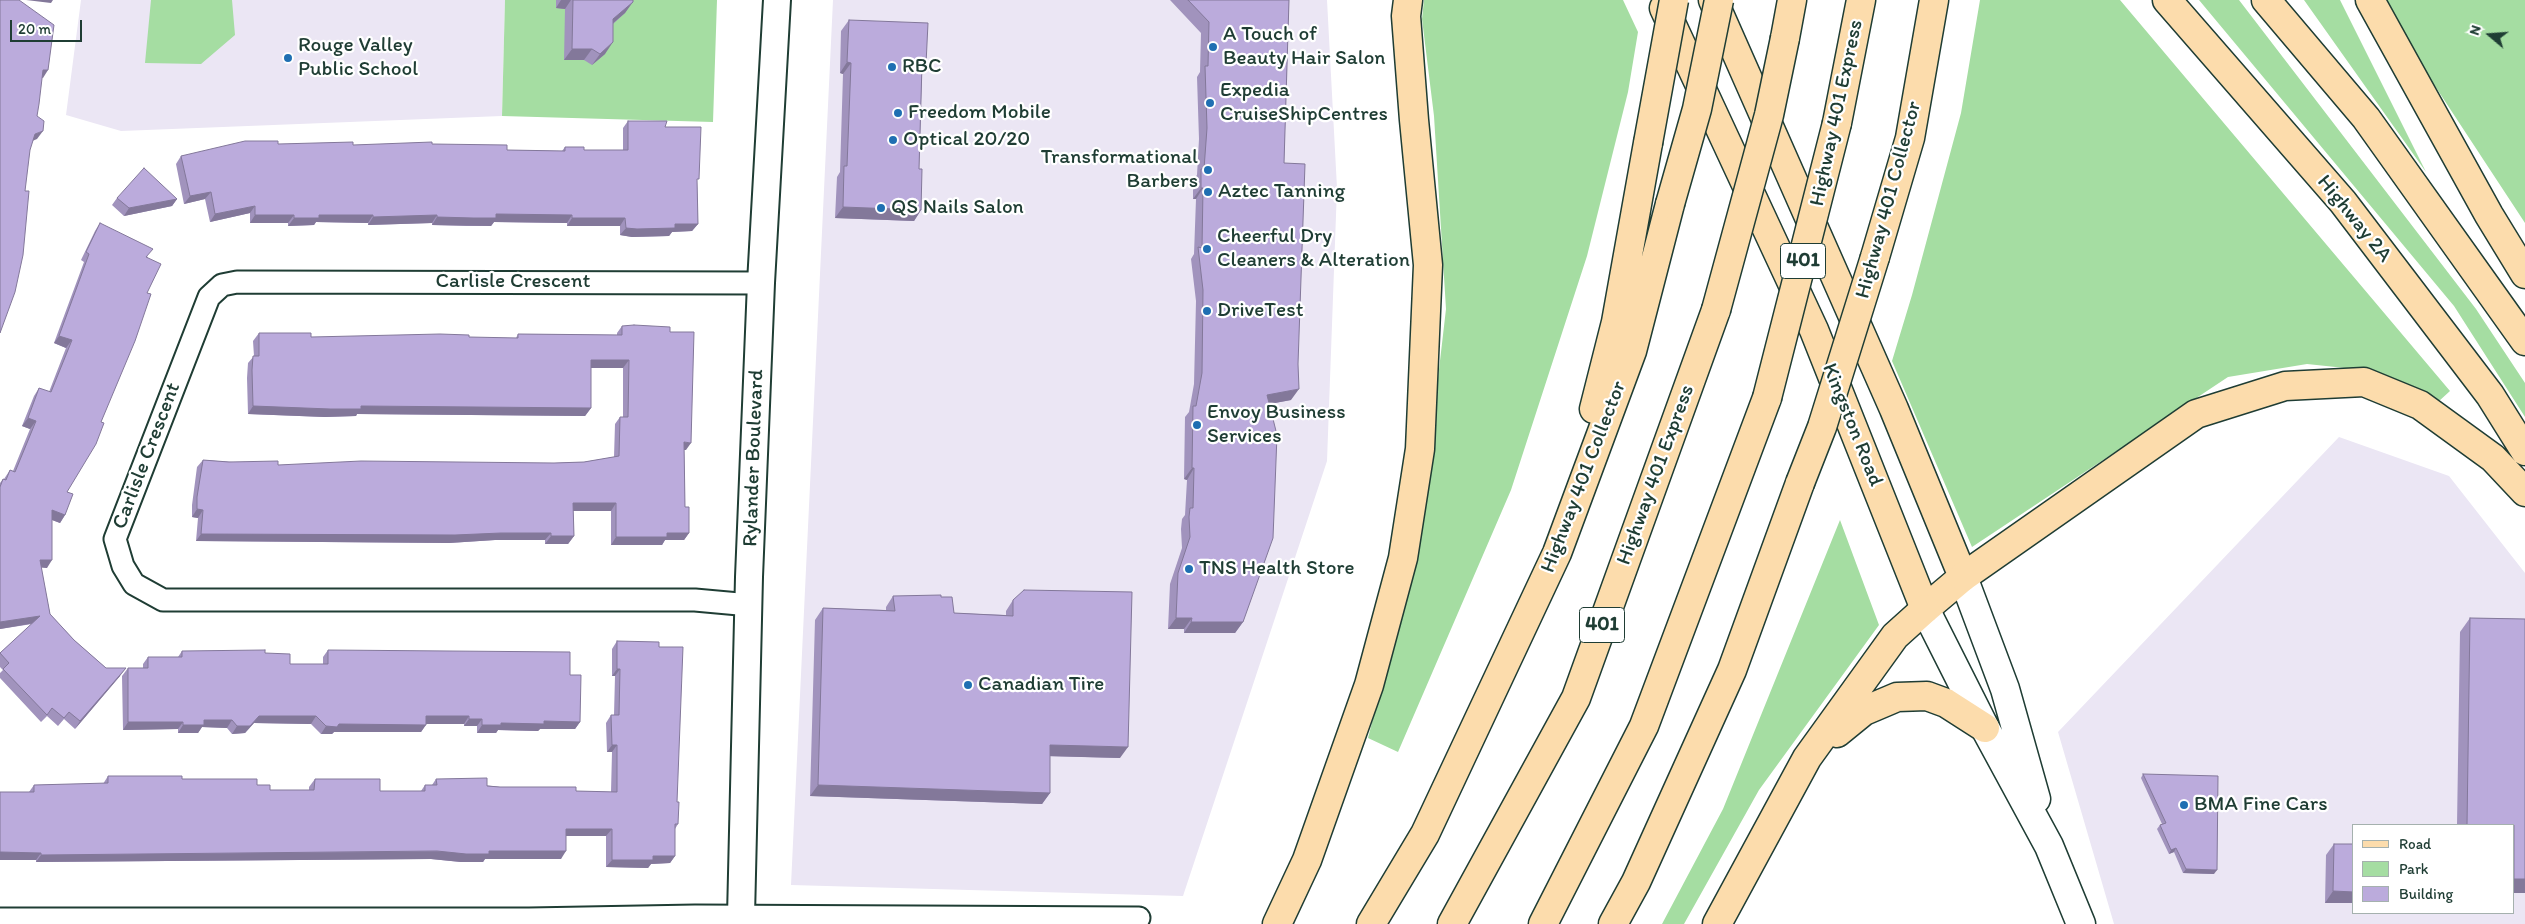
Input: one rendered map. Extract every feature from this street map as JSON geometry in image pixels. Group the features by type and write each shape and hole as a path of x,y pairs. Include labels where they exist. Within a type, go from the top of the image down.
{"main road":[{"path":"1276,924 1306,860 1369,684 1403,558 1420,449 1428,265 1413,111 1406,16 1408,0"},
{"name":"Kingston Road","path":"1660,0 1814,330 1925,609 1984,728 2049,846 2081,924"},
{"path":"1557,553 1616,322 1674,0"},
{"name":"Kingston Road","path":"1713,0 1894,409 1963,577 2005,689 2049,846"},
{"name":"Highway 401 Collector","path":"1371,924 1425,834 1557,553 1632,351 1697,109 1720,0"},
{"name":"Highway 401 Express","path":"1452,924 1576,698 1716,310 1769,115 1792,0"},
{"name":"Highway 401 Express","path":"1543,924 1644,726 1767,398 1837,123 1862,0"},
{"name":"Highway 401 Collector","path":"1613,924 1636,882 1732,670 1822,427 1910,138 1934,0"},
{"name":"Highway 2A","path":"2167,0 2343,202 2490,395 2525,451"},
{"path":"2266,0 2366,118 2525,342"},
{"path":"2370,0 2489,215 2525,274"},
{"path":"1717,924 1807,758 1895,636 1963,577 2196,414 2285,386 2364,382 2420,405 2493,458 2525,492"},
{"path":"1807,758 1864,711 1897,697 1927,696 1946,702 1984,728"}],"street":[{"name":"Rylander Boulevard","path":"741,916 761,283 777,0"},
{"name":"Carlisle Crescent","path":"750,604 695,600 163,600 134,584 123,566 115,539 209,297 222,284 237,282 761,283"},
{"path":"3,921 529,919 741,916 793,921 1004,921 1139,918"}],"shaded area":[{"name":"Rouge Valley Public School","path":"81,0 505,0 502,116 121,131 66,115"},
{"path":"833,0 1327,0 1337,188 1327,461 1183,896 791,885"},
{"path":"2339,437 2449,476 2525,573 2525,924 2114,924 2058,732"}],"green space":[{"path":"151,0 232,0 235,35 201,64 145,63"},
{"path":"505,0 717,0 713,122 502,116"},
{"path":"1424,0 1623,0 1638,32 1628,92 1587,256 1511,490 1398,752 1368,738 1419,542 1446,309 1434,116 1422,19"},
{"path":"1980,0 2120,0 2450,391 2438,402 2364,370 2307,364 2228,377 1972,547 1892,361 1912,295 1961,113"},
{"path":"2199,0 2239,0 2476,309 2525,383 2525,417 2454,306"},
{"path":"2304,0 2340,0 2426,172"},
{"path":"2387,0 2525,0 2525,223 2412,51"},
{"path":"1840,520 1879,625 1759,790 1684,924 1662,924 1723,809"}],"building":[{"path":"0,0 19,0 54,25 48,70 43,70 37,116 44,121 43,131 35,134 30,150 25,191 29,191 23,255 15,292 0,333"},
{"path":"573,0 633,0 613,19 613,42 600,54 592,49 572,49"},
{"path":"1188,0 1289,0 1284,163 1305,164 1298,364 1299,389 1267,395 1277,435 1273,538 1243,622 1191,622 1192,618 1176,618 1178,573 1190,537 1189,517 1190,508 1193,508 1193,406 1196,406 1202,373 1203,290 1198,247 1202,248 1203,188 1201,188 1201,169 1204,169 1207,128 1205,66 1208,66 1209,22"},
{"path":"849,20 928,23 926,64 922,64 919,169 922,169 921,210 843,207 844,166 847,166 851,63 847,62"},
{"path":"628,121 667,121 665,127 701,127 699,179 697,179 698,224 675,224 675,228 637,229 626,228 625,218 572,218 572,215 496,214 496,218 473,218 437,217 437,215 373,217 373,215 319,215 319,218 294,218 294,215 255,215 255,206 215,214 211,192 190,196 181,156 245,141 278,141 278,144 353,142 353,145 432,142 432,144 507,145 507,150 565,151 565,147 584,147 584,150 628,150"},
{"path":"144,168 177,199 129,208 117,198"},
{"path":"100,223 153,249 146,257 161,264 147,293 151,294 135,341 101,422 104,423 96,444 67,492 73,494 65,515 52,510 52,560 40,560 50,614 74,640 106,668 126,668 80,721 69,712 64,718 52,708 47,715 3,669 9,663 0,653 40,616 0,622 0,487 3,479 6,480 10,470 15,472 36,421 28,418 39,388 51,392 72,340 59,336 89,254 86,252"},
{"path":"622,326 670,327 670,332 694,332 691,443 684,442 685,507 689,507 689,533 667,533 667,537 616,537 616,503 573,503 574,536 551,536 551,533 455,535 201,534 203,510 197,509 197,497 203,460 229,462 278,461 278,465 361,461 554,463 584,462 619,456 620,417 628,417 629,360 591,360 591,408 361,406 361,409 330,409 253,406 253,356 259,356 259,333 311,333 311,337 440,334 469,335 469,337 518,338 518,334 622,335"},
{"name":"Canadian Tire","path":"1024,590 1132,592 1128,747 1050,745 1050,793 818,785 823,608 895,611 893,596 941,595 941,597 952,597 954,613 1013,616 1013,600"},
{"path":"2470,618 2525,619 2525,879 2515,879 2515,824 2467,824"},
{"path":"617,641 659,642 659,647 683,647 677,802 679,802 678,824 675,824 675,856 653,856 653,860 612,860 612,829 566,829 566,851 489,851 489,854 437,851 41,855 41,853 0,852 0,792 34,792 34,785 108,783 108,776 182,776 182,779 257,779 257,785 270,785 270,790 314,790 315,779 380,779 380,791 425,791 425,785 437,785 436,779 487,778 487,786 576,787 576,791 617,792 617,745 612,745 611,715 619,715 620,669 617,669"},
{"path":"265,650 265,653 290,654 290,664 328,664 328,650 570,652 570,675 581,675 580,722 544,721 544,724 501,723 501,725 482,725 482,719 469,719 469,716 426,716 426,725 339,724 337,727 326,726 316,716 259,716 250,726 237,726 232,720 204,720 204,725 183,725 183,722 128,722 128,668 148,668 148,657 182,657 182,651"},
{"name":"BMA Fine Cars","path":"2143,774 2218,776 2217,870 2186,869 2176,848 2171,850 2160,825 2166,823"},
{"path":"2334,844 2352,844 2352,892 2333,891"}],"place":[{"name":"A Touch of Beauty Hair Salon","path":"1213,47"},
{"name":"Rouge Valley Public School","path":"288,58"},
{"name":"RBC","path":"892,67"},
{"name":"Expedia CruiseShipCentres","path":"1210,103"},
{"name":"Freedom Mobile","path":"898,113"},
{"name":"Optical 20/20","path":"893,140"},
{"name":"Transformational Barbers","path":"1208,170"},
{"name":"Aztec Tanning","path":"1208,192"},
{"name":"QS Nails Salon","path":"881,208"},
{"name":"Cheerful Dry Cleaners & Alteration","path":"1207,249"},
{"name":"DriveTest","path":"1207,311"},
{"name":"Envoy Business Services","path":"1197,425"},
{"name":"TNS Health Store","path":"1189,569"},
{"name":"Canadian Tire","path":"968,685"},
{"name":"BMA Fine Cars","path":"2184,805"}]}
